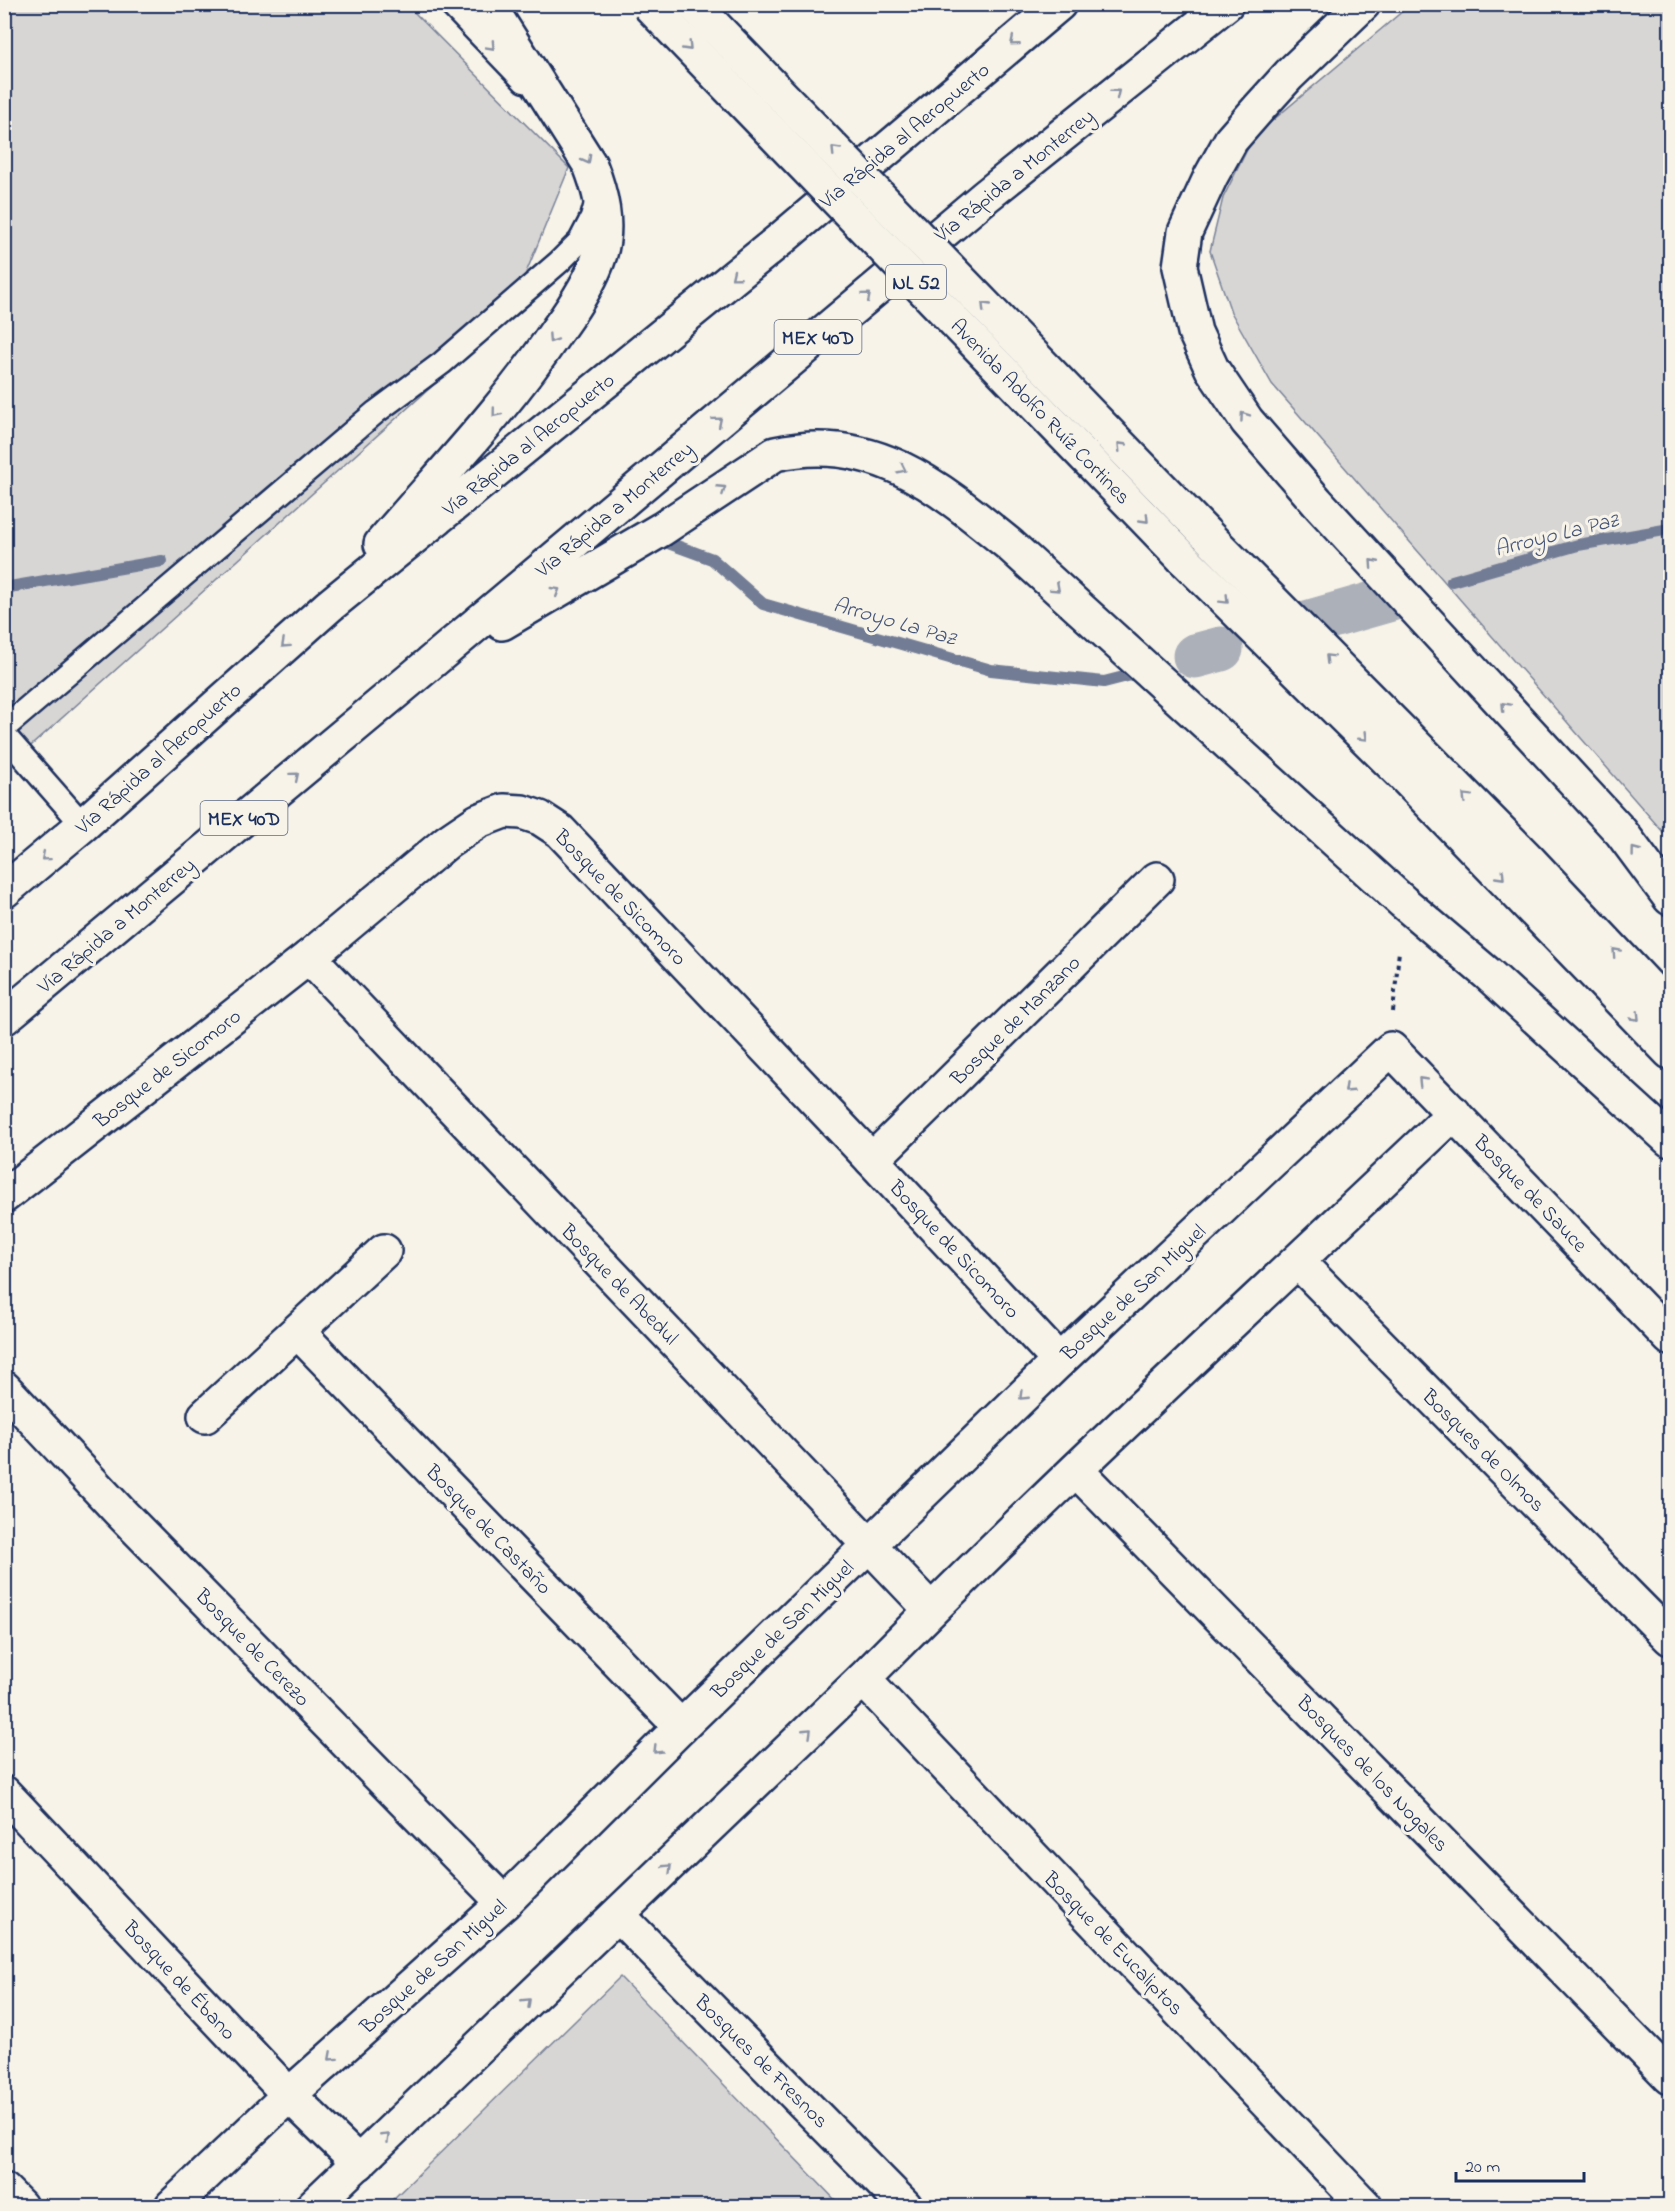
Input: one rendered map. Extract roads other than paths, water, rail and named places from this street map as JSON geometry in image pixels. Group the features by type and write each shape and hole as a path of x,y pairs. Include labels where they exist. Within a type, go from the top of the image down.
{"main road":[{"path":"329,606 533,368 568,315 600,253 604,221 600,190 590,165 488,4"},
{"name":"Avenida Adolfo Ruíz Cortines","path":"648,4 1184,559 1404,776 1671,1052"},
{"path":"693,4 1205,533 1527,858 1671,1010"},
{"name":"Vía Rápida al Aeropuerto","path":"4,891 83,825 329,606 781,239 1059,4"},
{"name":"Vía Rápida a Monterrey","path":"4,1018 986,196 1226,4"},
{"path":"1363,4 1259,108 1231,140 1211,176 1185,232 1180,267 1195,332 1212,369 1247,421 1317,502 1621,832 1671,898"},
{"path":"416,675 662,529 775,454 808,448 836,448 858,452 910,473 937,489 988,527 1403,902 1488,974 1671,1140"},
{"name":"Bosque de Sicomoro","path":"4,1196 309,957 447,842 478,821 504,811 522,812 540,818 560,831 1059,1361"},
{"name":"Bosque de Manzano","path":"872,1160 1157,879"},
{"name":"Bosque de Abedul","path":"309,957 931,1610"},
{"name":"Bosque de San Miguel","path":"172,2206 289,2096 504,1904 681,1727 1059,1361 1391,1049"},
{"name":"Bosque de Sauce","path":"1391,1049 1671,1338"},
{"path":"313,2206 863,1679 1076,1470 1454,1113"},
{"path":"205,1416 384,1251"},
{"name":"Bosques de Olmos","path":"1298,1262 1671,1638"},
{"name":"Bosque de Castaño","path":"298,1332 681,1727"},
{"name":"Bosque de Cerezo","path":"4,1388 118,1510 504,1904"},
{"name":"Bosques de los Nogales","path":"1076,1470 1671,2077"},
{"name":"Bosque de Eucaliptos","path":"863,1679 1365,2206"},
{"name":"Bosque de Ébano","path":"4,1793 289,2096 359,2163"},
{"name":"Bosques de Fresnos","path":"618,1915 905,2206"},
{"path":"4,2190 20,2206"}],"lane":[{"path":"450,4 568,128"},
{"path":"4,728 366,420 442,363 559,262 580,241 592,218 600,190"},
{"path":"4,735 83,825"}],"waterway":[{"name":"Arroyo La Paz","path":"1452,581 1578,545 1670,529"},
{"name":"Arroyo La Paz","path":"663,541 712,559 763,604 991,670 1104,682 1135,674"},
{"name":"Arroyo La Paz","path":"4,588 162,561"},
{"path":"1300,625 1394,598"},
{"path":"1195,656 1221,649"}]}
